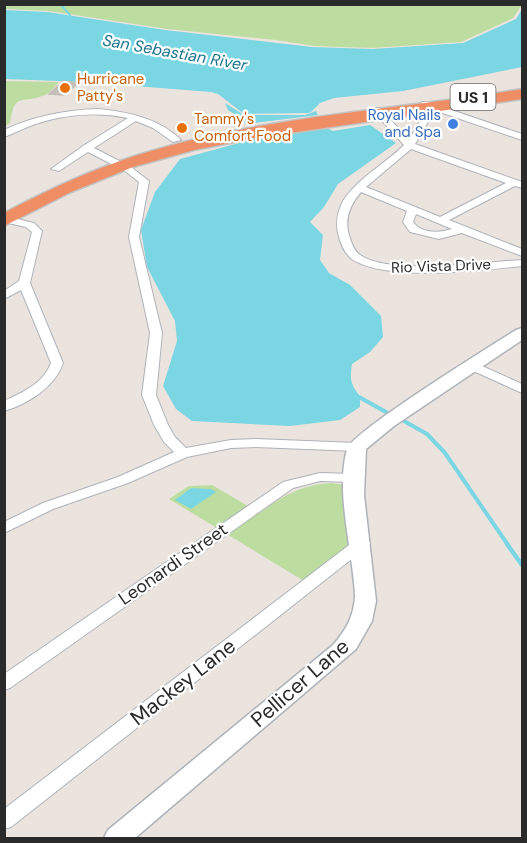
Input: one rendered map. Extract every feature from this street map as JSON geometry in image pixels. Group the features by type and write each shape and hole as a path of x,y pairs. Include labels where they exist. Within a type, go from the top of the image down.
{"highway":[{"name":"US 1","path":"431,106 522,88"},
{"name":"US 1","path":"115,162 228,136 522,94"},
{"name":"US 1","path":"5,217 115,162 176,140 243,126 380,113"}],"main road":[{"path":"361,443 522,333"},
{"name":"Pellicer Lane","path":"117,838 341,651 351,640 364,614 365,602 362,543 354,478 361,443"}],"street":[{"path":"431,106 522,137"},
{"path":"4,134 26,123 61,114 97,113 134,118 153,124 176,140"},
{"path":"380,113 409,145 518,184"},
{"path":"56,169 134,118"},
{"name":"Rio Vista Drive","path":"425,120 409,145 359,188 342,215 342,230 351,252 367,263 400,269 522,263"},
{"path":"86,148 115,162 144,181 134,237 156,333 150,395 161,425 169,439 183,453"},
{"path":"441,220 518,184"},
{"path":"359,188 522,253"},
{"path":"415,210 410,214 408,222 414,230 444,235 462,229"},
{"path":"4,407 46,382 56,369 57,363 24,283 37,228 5,217"},
{"path":"4,297 24,283"},
{"path":"473,366 522,389"},
{"path":"4,528 48,506 123,480 183,453 231,444 361,443"},
{"name":"Leonardi Street","path":"4,683 288,485 320,477 354,478"},
{"name":"Mackey Lane","path":"4,821 362,543"}],"green space":[{"path":"5,4 522,5 513,18 461,42 372,48 314,46 167,29 49,11 5,9"},
{"path":"5,81 59,82 45,95 17,102 10,123 5,126"},
{"path":"332,483 344,485 353,544 304,581 169,499 189,486 212,485 260,513 293,492"}],"water":[{"name":"San Sebastian River","path":"522,9 522,67 403,91 334,98 320,103 308,113 244,114 218,94 211,92 97,83 95,85 84,84 85,82 5,79 5,10 47,12 165,30 312,47 372,49 463,43 516,19"},
{"path":"225,103 244,115 305,115 316,111 318,115 245,124 244,120 228,110"},
{"path":"370,125 396,143 338,184 324,207 310,222 323,235 320,260 329,273 350,285 381,316 383,337 370,352 352,364 352,381 360,396 360,407 340,420 290,426 192,421 176,409 163,386 177,341 175,321 147,267 141,230 155,192 180,159 239,143 250,137 322,126 333,131"},
{"path":"191,488 211,489 216,492 191,509 175,500"}],"building":[{"name":"Hurricane Patty's","path":"63,81 79,83 63,95 49,94"}],"waterway":[{"path":"60,4 70,15"},
{"path":"359,397 386,412"},
{"path":"404,421 427,434 445,453 508,545"},
{"path":"507,544 522,565"}],"place":[{"name":"Hurricane Patty's","path":"65,88"},
{"name":"Royal Nails and Spa","path":"453,124"},
{"name":"Tammy's Comfort Food","path":"182,128"}]}
